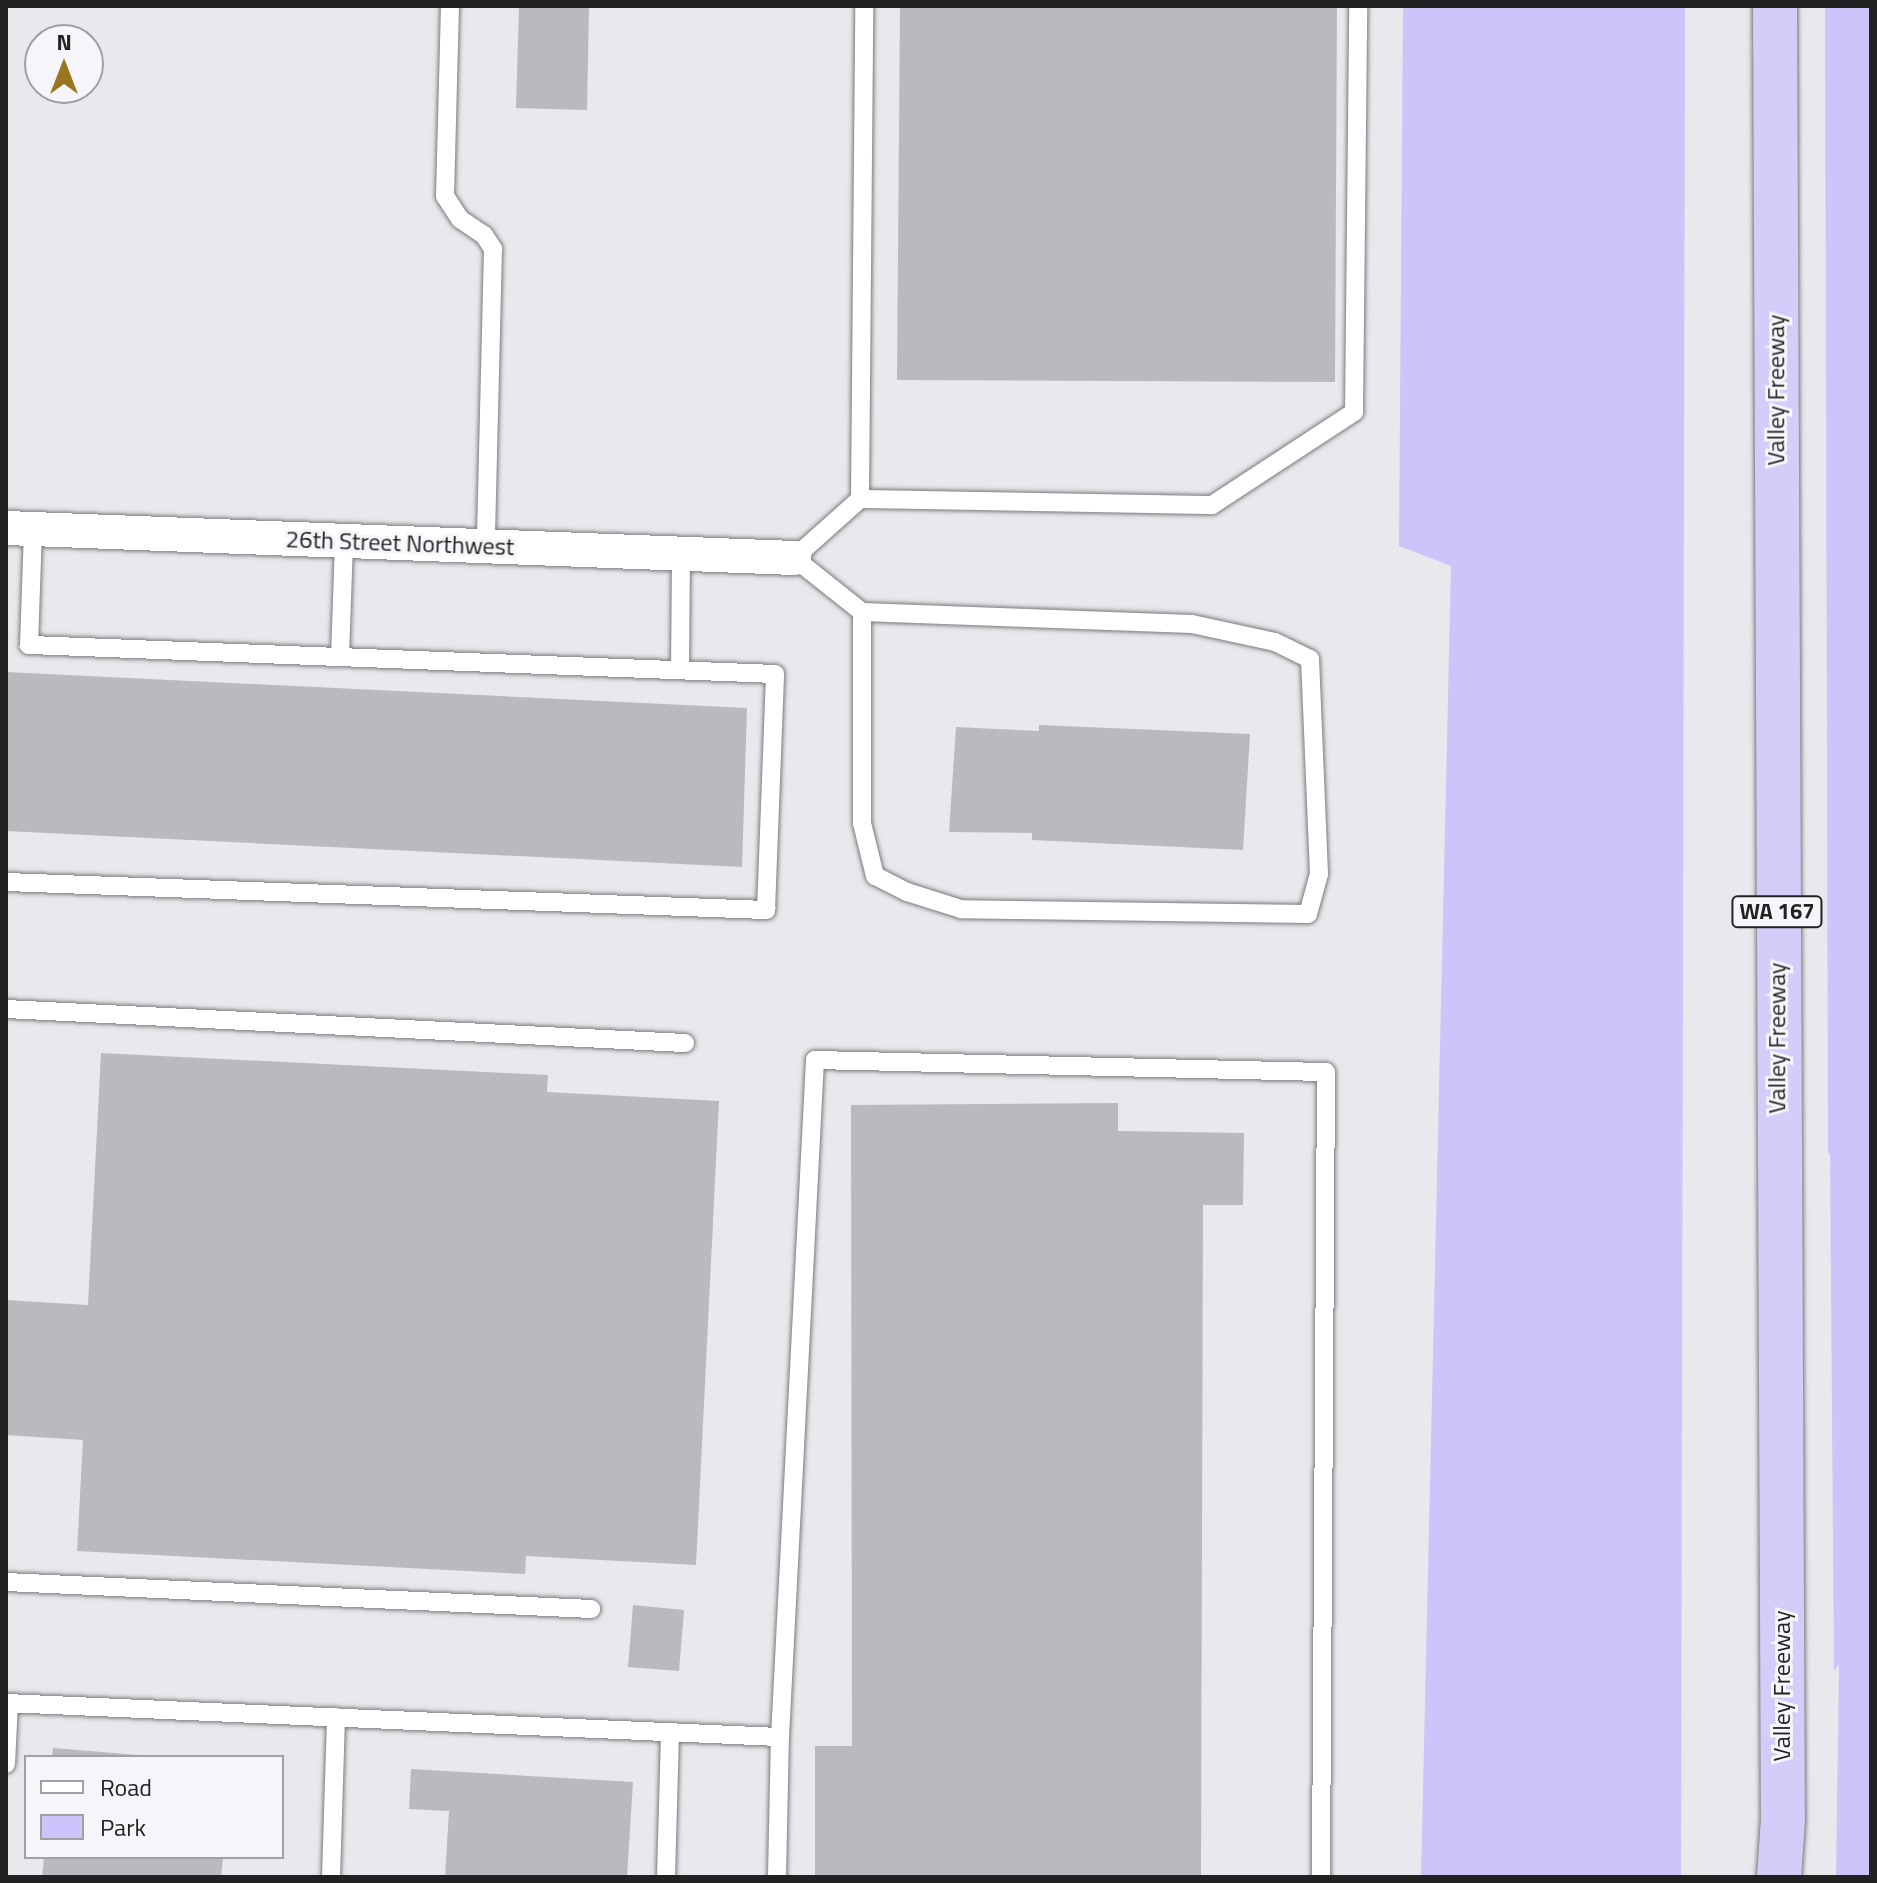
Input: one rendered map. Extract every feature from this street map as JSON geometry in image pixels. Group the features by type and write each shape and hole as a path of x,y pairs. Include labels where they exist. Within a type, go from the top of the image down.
{"highway":[{"name":"Valley Freeway","path":"1775,6 1783,1803 1779,1877"}],"street":[{"name":"26th Street Northwest","path":"20,529 794,558"}],"lane":[{"path":"450,6 445,196 460,219 484,235 493,249 486,546"},
{"path":"860,499 864,6"},
{"path":"862,612 862,823 875,876 907,892 961,909 1308,914 1319,874 1310,659 1275,642 1192,624 862,612 794,558 860,499 1212,505 1354,412 1358,6"},
{"path":"6,882 766,910 775,674 29,645 20,529"},
{"path":"340,657 344,541"},
{"path":"680,670 681,554"},
{"path":"6,1009 685,1043"},
{"path":"777,1877 780,1737 815,1060 1326,1072 1321,1877"},
{"path":"6,1582 591,1609"},
{"path":"6,1764 7,1703 780,1737"},
{"path":"331,1877 336,1717"},
{"path":"666,1877 670,1732"}],"green space":[{"path":"1403,6 1685,6 1681,1877 1421,1877 1451,566 1399,546"},
{"path":"1825,6 1871,6 1871,1877 1836,1877 1839,1664 1834,1671 1828,1153"}],"building":[{"path":"519,6 589,6 587,110 516,108"},
{"path":"900,6 1337,6 1335,382 897,380"},
{"path":"6,672 747,708 742,867 6,831"},
{"path":"1039,725 1250,734 1243,850 1032,840 1032,833 949,832 956,727 1039,731"},
{"path":"101,1053 548,1075 547,1092 719,1101 696,1565 526,1556 525,1574 77,1551 83,1440 6,1435 6,1300 88,1305"},
{"path":"1118,1103 1118,1131 1244,1133 1243,1205 1203,1205 1201,1877 815,1877 815,1746 852,1746 851,1105"},
{"path":"633,1605 684,1610 679,1671 628,1667"},
{"path":"53,1748 138,1755 52,1755"},
{"path":"411,1769 633,1782 627,1877 445,1877 449,1811 409,1809"},
{"path":"44,1859 223,1859 221,1877 42,1877"}]}
